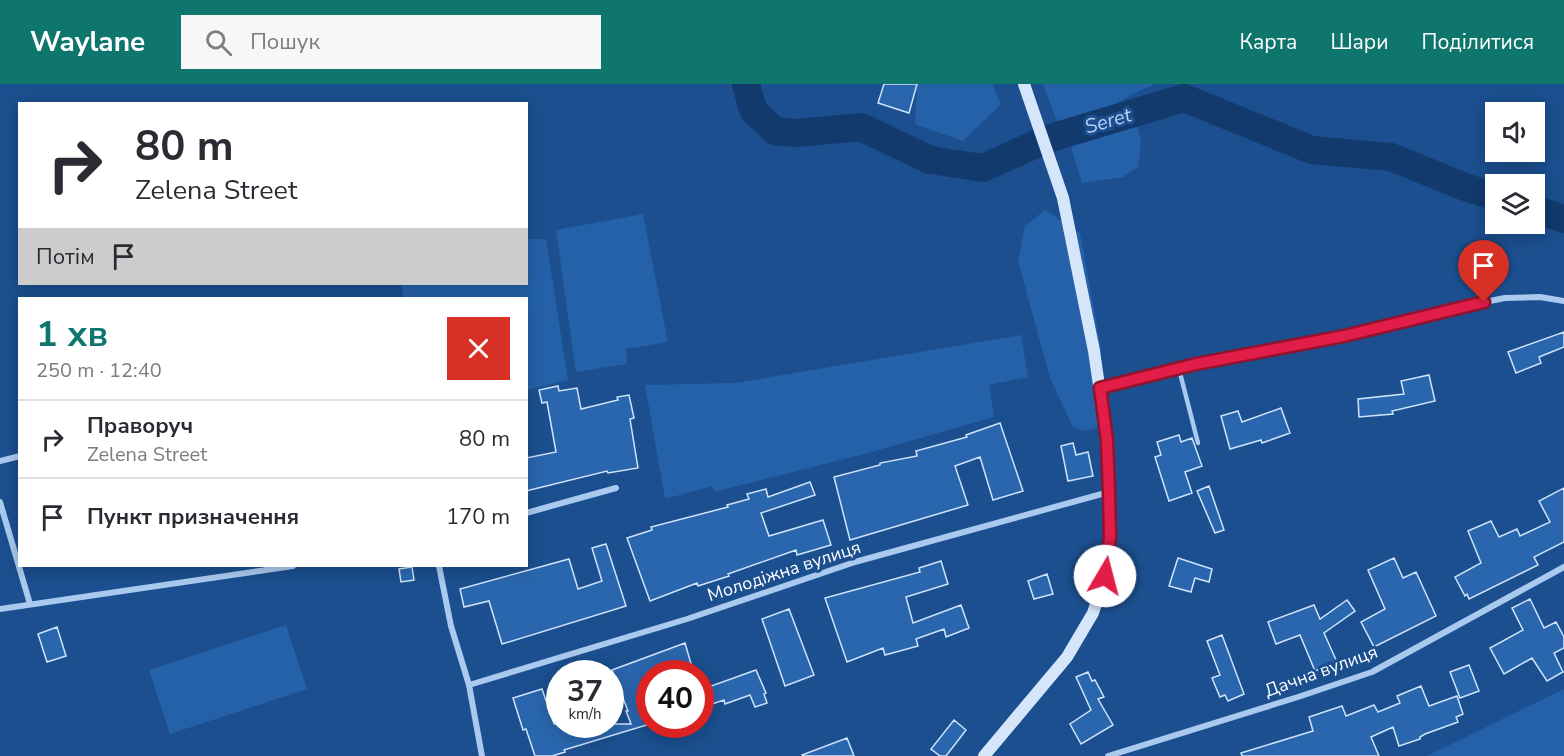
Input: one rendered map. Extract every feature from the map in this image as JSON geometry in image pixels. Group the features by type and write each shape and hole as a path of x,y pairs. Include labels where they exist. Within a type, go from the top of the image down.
{"street":[{"path":"984,756 1066,657 1093,613 1105,576 1110,537 1107,440 1094,351 1063,198 1024,84"},
{"path":"1100,388 1179,369 1344,336 1505,298 1540,297 1564,301"},
{"path":"0,461 18,456"},
{"path":"528,512 616,488"},
{"name":"Молодіжна вулиця","path":"469,685 687,619 855,562 1109,492"},
{"path":"0,502 18,563"},
{"path":"19,567 30,604"},
{"path":"0,609 286,567"},
{"path":"439,567 451,626 469,685 482,756"},
{"name":"Дачна вулиця","path":"1108,756 1372,672 1564,567"}],"lane":[{"path":"1179,369 1198,443"}],"shaded area":[{"path":"917,84 992,84 1001,104 963,141 915,124"},
{"path":"1043,84 1156,84 1086,119 1059,127"},
{"path":"1137,125 1141,142 1138,167 1123,177 1082,183 1069,140 1097,128"},
{"path":"1045,210 1080,233 1101,348 1101,379 1107,410 1095,429 1082,431 1073,427 1050,378 1018,261 1025,226"},
{"path":"643,214 668,342 626,349 627,364 576,372 556,230"},
{"path":"528,239 546,239 568,380 528,390 528,297 404,297 401,285 528,285"},
{"path":"1021,335 1028,377 989,385 994,417 868,453 714,492 712,486 665,499 645,385 735,383"},
{"path":"286,625 307,689 170,734 149,670"},
{"path":"1564,689 1564,756 1427,756"}],"building":[{"path":"884,84 917,84 909,113 878,103"},
{"path":"1564,332 1564,347 1539,357 1541,363 1516,373 1508,352"},
{"path":"1429,375 1435,401 1392,411 1393,414 1359,417 1358,399 1404,394 1401,381"},
{"path":"558,386 559,391 577,388 581,409 629,395 634,418 630,419 638,468 608,473 607,471 528,491 528,458 556,452 547,402 542,403 539,390"},
{"path":"1281,408 1290,433 1262,443 1261,440 1230,449 1221,416 1238,411 1242,422"},
{"path":"1000,423 1023,491 993,500 980,457 955,466 968,505 850,540 834,477 880,465 880,463 917,456 916,451 967,437 966,435"},
{"path":"1179,435 1181,442 1192,438 1202,466 1185,472 1192,493 1169,501 1155,457 1161,455 1157,442"},
{"path":"1073,443 1076,455 1088,452 1093,476 1068,481 1061,446"},
{"path":"810,482 815,495 761,513 769,536 823,520 831,545 797,555 796,550 728,574 729,576 698,586 697,583 650,601 627,538 652,530 651,527 728,507 727,505 749,499 747,494 766,489 768,497"},
{"path":"1209,486 1224,530 1215,533 1197,491"},
{"path":"1564,488 1564,542 1534,557 1538,565 1469,599 1467,594 1465,596 1455,577 1481,563 1468,531 1491,521 1499,537 1517,529 1520,536 1550,522 1539,501"},
{"path":"606,544 626,606 502,644 489,601 464,607 460,589 569,559 578,589 602,581 592,548"},
{"path":"1178,558 1212,569 1209,582 1195,578 1191,592 1169,586"},
{"path":"1394,558 1403,578 1416,572 1436,616 1374,647 1361,622 1385,609 1368,570"},
{"path":"941,561 948,584 906,597 913,623 961,605 969,628 946,637 944,629 916,639 918,646 885,655 883,648 847,662 825,598 920,572 919,568"},
{"path":"412,567 414,580 401,582 399,569"},
{"path":"1047,574 1053,594 1034,599 1028,581"},
{"path":"1530,599 1544,628 1556,622 1564,637 1564,648 1554,653 1563,672 1547,681 1532,658 1504,674 1490,648 1523,630 1512,608"},
{"path":"1347,600 1355,611 1324,633 1337,662 1315,671 1300,635 1276,644 1268,622 1314,605 1320,619"},
{"path":"789,609 814,675 785,686 762,619"},
{"path":"57,627 66,656 47,662 38,634"},
{"path":"1222,635 1244,694 1228,701 1225,695 1220,697 1212,678 1220,675 1207,641"},
{"path":"685,643 690,660 639,660"},
{"path":"636,661 636,728 624,732 624,724 631,724 624,701 624,666"},
{"path":"1469,665 1479,691 1460,698 1450,672"},
{"path":"756,670 766,693 764,694 767,703 755,707 750,695 725,704 724,700 714,703 714,685"},
{"path":"1088,672 1104,697 1098,699 1113,725 1081,744 1070,724 1091,710 1076,677"},
{"path":"1421,686 1429,706 1457,696 1463,714 1456,717 1458,722 1399,746 1393,727 1371,737 1379,756 1242,756 1241,753 1313,731 1309,717 1342,706 1346,716 1374,705 1378,712 1400,703 1397,696"},
{"path":"542,689 546,701 546,738 604,738 552,756 535,756 526,729 523,730 513,698"},
{"path":"954,720 966,730 946,756 940,756 931,749"},
{"path":"847,738 854,756 802,755"}],"waterway":[{"name":"Seret","path":"746,84 753,110 775,131 796,133 861,127 930,160 983,168 1047,139 1184,98 1312,150 1391,157 1485,193"},
{"name":"Seret","path":"1545,213 1564,219"}],"route":[{"path":"1105,576 1110,537 1109,492 1107,440 1100,388 1196,364 1344,336 1484,302"}]}
